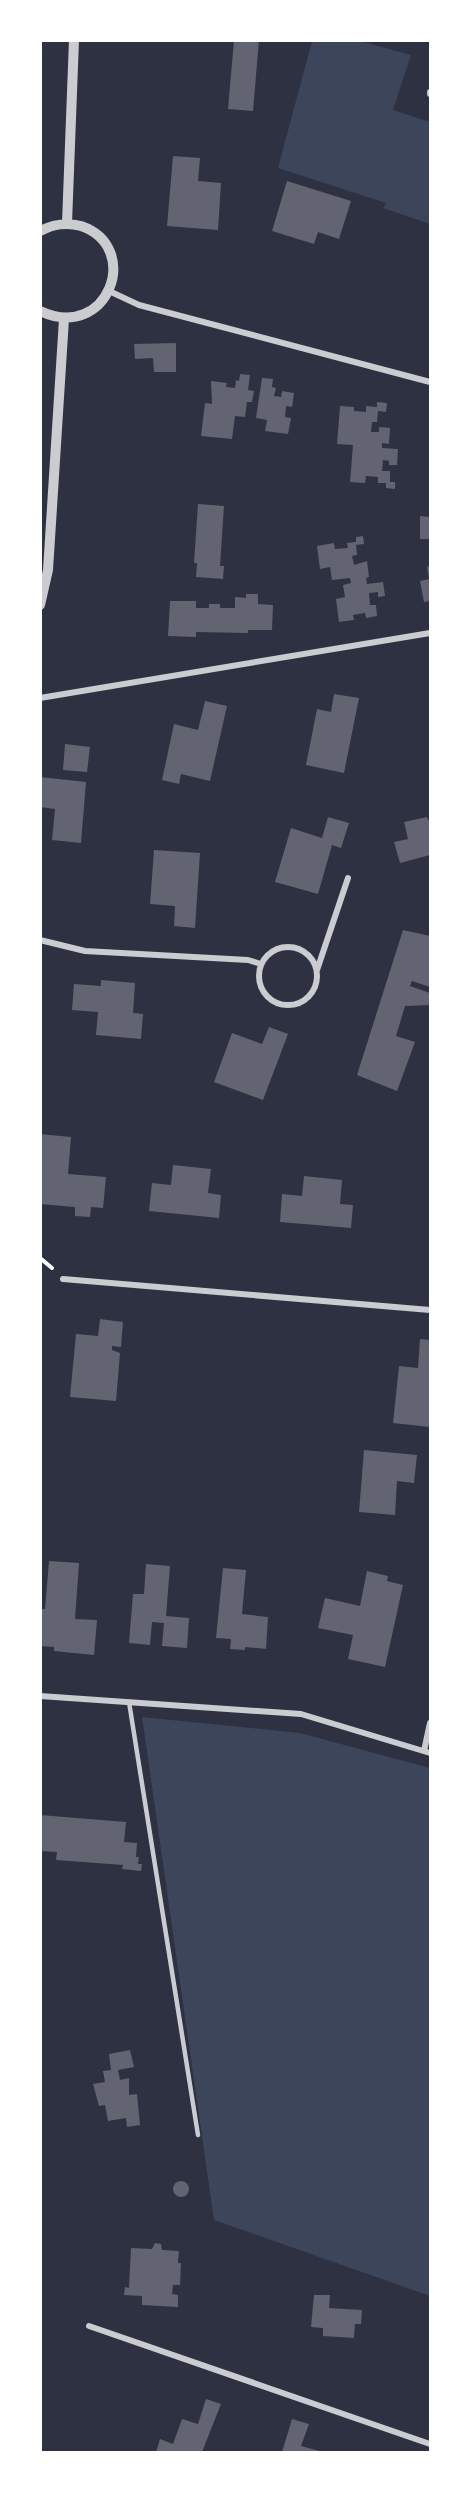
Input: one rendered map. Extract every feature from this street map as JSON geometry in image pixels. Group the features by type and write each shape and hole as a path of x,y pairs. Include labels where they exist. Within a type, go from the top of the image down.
{"street":[{"path":"67,224 74,40"},
{"path":"40,231 49,226 67,224 85,228 106,246 113,264 109,291 90,312 64,319 40,311"},
{"path":"109,291 139,305 430,382"},
{"path":"40,605 48,570 64,319"},
{"path":"40,698 430,633"},
{"path":"317,970 308,954 291,946 273,950 261,964 260,984 264,993 280,1004 299,1003 308,998 314,990 317,970 348,878"},
{"path":"40,940 85,951 248,960 261,964"},
{"path":"63,1279 430,1310"},
{"path":"40,1696 302,1714 427,1752 430,1723"},
{"path":"89,2326 430,2444"}],"lane":[{"path":"129,1702 198,2135"}],"shaded area":[{"path":"312,41 360,41 411,55 393,110 430,122 430,224 383,208 386,203 278,168"},
{"path":"142,1717 300,1733 430,1768 430,2296 214,2220"}],"building":[{"path":"234,40 259,40 253,111 228,109"},
{"path":"173,156 200,158 198,181 221,183 218,230 167,226"},
{"path":"287,181 351,201 339,239 318,232 314,244 272,231"},
{"path":"176,343 176,372 154,372 153,358 135,359 134,344"},
{"path":"240,374 250,375 248,390 254,391 252,402 247,402 245,417 235,416 232,439 201,436 205,403 212,404 211,381 227,383 226,387 235,388"},
{"path":"262,378 273,379 272,387 276,388 274,396 281,397 282,391 294,393 292,407 286,406 285,417 291,418 288,434 265,431 267,420 256,418"},
{"path":"377,402 387,403 386,412 378,411 377,422 372,422 371,432 379,432 379,427 390,428 389,444 382,443 382,448 398,449 397,465 389,465 389,461 383,460 382,471 390,471 390,482 395,482 395,489 386,488 386,483 378,483 378,477 366,476 365,483 350,482 353,445 337,444 340,406 354,407 354,411 366,412 366,406 377,407"},
{"path":"198,504 224,506 220,566 224,566 223,579 196,577 197,563 194,563"},
{"path":"420,516 430,517 430,539 420,539"},
{"path":"363,536 364,544 356,545 357,555 352,556 354,565 367,561 369,577 366,578 367,584 383,582 385,596 378,597 378,592 369,593 370,605 376,605 377,616 366,618 365,613 353,615 354,620 339,622 336,599 345,597 343,585 351,583 350,578 332,580 330,567 320,569 317,546 334,543 335,549 348,548 347,543 356,542 356,537"},
{"path":"430,566 430,601 424,602 420,581 429,579 427,567"},
{"path":"246,594 258,594 258,604 273,605 272,630 248,630 248,633 196,632 196,637 168,636 170,601 196,601 196,608 209,608 209,604 220,604 220,608 235,608 235,597 246,598"},
{"path":"334,694 359,698 344,773 306,765 317,709 331,712"},
{"path":"205,701 227,706 210,781 181,774 179,784 162,780 174,724 198,730"},
{"path":"65,744 90,747 87,772 63,770"},
{"path":"40,777 86,782 81,843 52,840 55,809 40,807"},
{"path":"328,817 349,823 341,848 332,845 318,894 275,882 291,828 322,838"},
{"path":"427,817 428,820 430,819 430,855 400,863 394,842 408,839 404,822"},
{"path":"154,850 200,853 195,928 174,926 175,906 150,904"},
{"path":"403,930 430,936 430,987 412,981 410,986 430,993 430,1005 405,1006 396,1036 415,1042 397,1091 357,1075"},
{"path":"101,980 135,983 133,1013 143,1014 141,1039 96,1035 98,1012 72,1010 74,984 101,986"},
{"path":"269,1027 288,1034 263,1100 214,1082 232,1033 262,1044"},
{"path":"40,1134 71,1137 68,1174 106,1177 103,1208 91,1207 90,1217 75,1216 75,1207 40,1204"},
{"path":"173,1165 211,1169 208,1193 221,1195 219,1218 149,1211 152,1183 171,1185"},
{"path":"304,1176 342,1180 340,1204 353,1205 351,1228 280,1222 282,1194 302,1196"},
{"path":"100,1319 123,1322 121,1347 112,1346 112,1350 120,1353 116,1401 70,1397 76,1334 98,1336"},
{"path":"420,1339 430,1340 430,1427 393,1423 399,1366 418,1368"},
{"path":"364,1450 417,1455 414,1483 397,1481 395,1515 359,1512"},
{"path":"49,1561 79,1563 75,1619 97,1620 94,1655 54,1651 54,1647 40,1646 40,1609 45,1609"},
{"path":"146,1564 170,1566 166,1616 189,1618 187,1648 162,1646 164,1623 152,1622 150,1645 129,1643 133,1594 144,1594"},
{"path":"223,1568 246,1570 242,1614 268,1617 266,1649 245,1647 245,1650 230,1649 231,1639 216,1638"},
{"path":"367,1571 388,1576 387,1581 403,1585 385,1667 348,1659 353,1635 318,1628 325,1598 360,1606"},
{"path":"40,1815 126,1822 124,1842 137,1843 136,1857 139,1857 138,1864 142,1864 141,1871 122,1869 123,1865 56,1860 57,1852 40,1851"},
{"path":"130,2050 134,2067 118,2070 120,2080 129,2078 129,2095 137,2094 140,2125 127,2127 126,2118 108,2121 105,2105 99,2106 93,2084 105,2082 103,2071 111,2070 109,2054"},
{"path":"178,2181 184,2181 189,2189 187,2195 178,2197 173,2192 173,2186"},
{"path":"155,2243 161,2244 162,2250 179,2251 180,2285 173,2285 172,2294 178,2295 178,2307 142,2305 142,2296 124,2295 125,2287 129,2288 131,2248 152,2249"},
{"path":"314,2295 330,2295 329,2308 362,2310 361,2324 355,2324 354,2338 323,2336 323,2328 311,2327"},
{"path":"206,2399 221,2404 202,2452 156,2452 160,2439 173,2444 182,2419 198,2424"},
{"path":"292,2419 309,2424 301,2446 323,2452 282,2452"}]}
